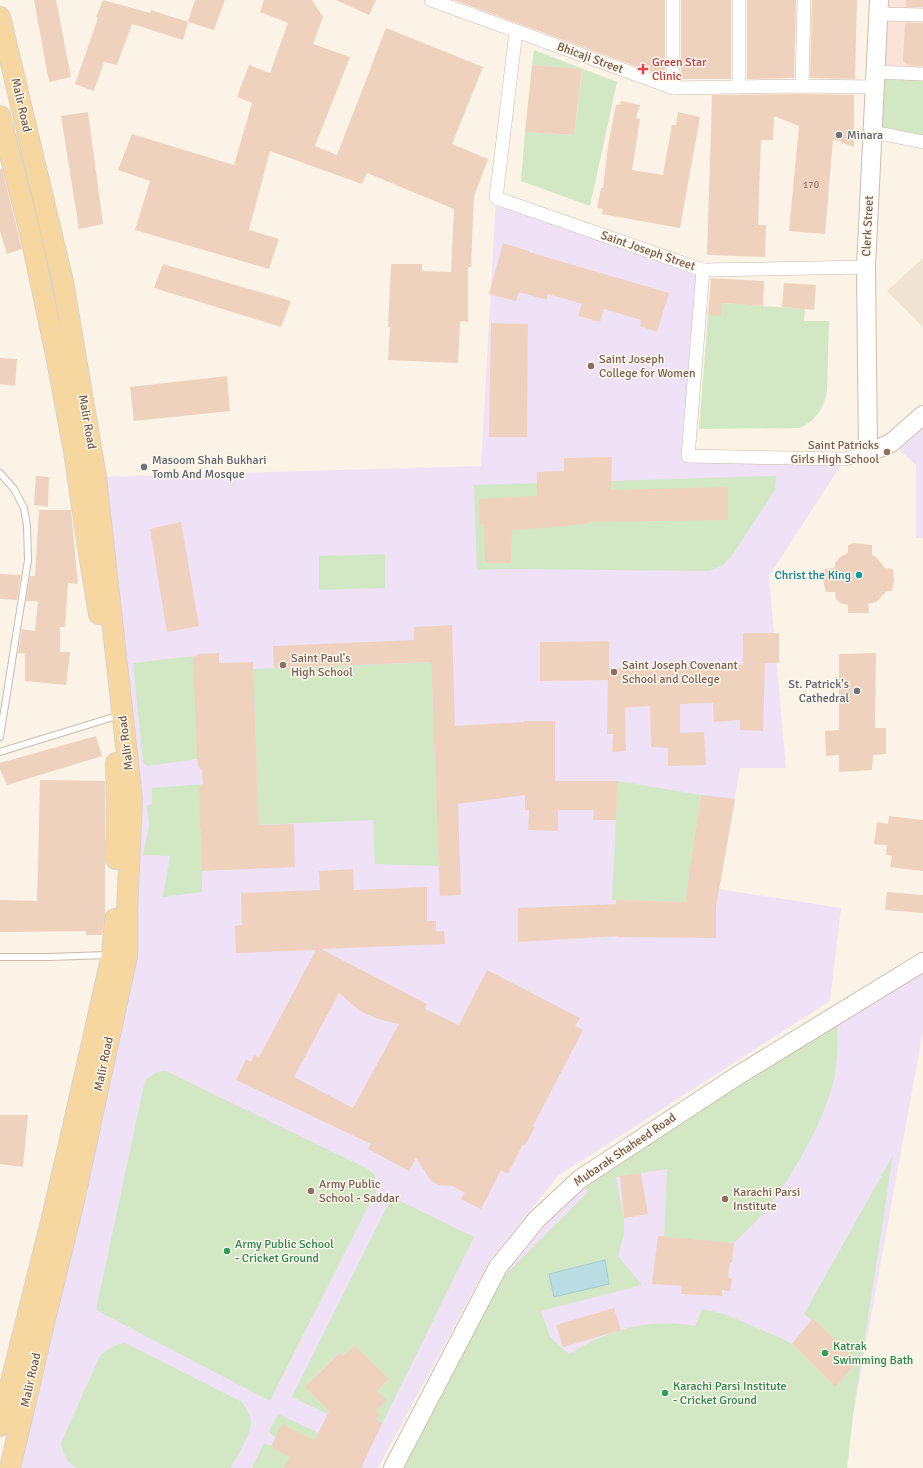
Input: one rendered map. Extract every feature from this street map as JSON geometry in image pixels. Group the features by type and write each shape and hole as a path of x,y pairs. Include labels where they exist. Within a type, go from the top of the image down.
{"main road":[{"name":"Malir Road","path":"0,17 63,282 96,477 117,716 115,920 112,954 53,1214 0,1426"},
{"name":"Malir Road","path":"0,116 30,232 57,360 74,451 89,554 132,799 127,913 127,956 73,1205 10,1468"}],"street":[{"name":"Bhicaji Street","path":"430,0 460,5 516,30 673,88 802,86 875,80 923,74"},
{"path":"673,0 673,88"},
{"path":"739,0 739,87"},
{"path":"802,86 804,0"},
{"path":"879,7 923,15"},
{"name":"Clerk Street","path":"868,453 866,267 879,7"},
{"name":"Saint Joseph Street","path":"516,30 496,198 703,270 688,456 845,459 868,453"},
{"path":"873,132 923,142"},
{"path":"703,270 866,267"},
{"path":"868,453 891,443 923,415"},
{"name":"Mubarak Shaheed Road","path":"393,1468 498,1267 537,1219 580,1179 737,1076 921,969"}],"lane":[{"path":"0,473 14,488 24,508 27,526 28,560 0,737"},
{"path":"0,752 117,716"},
{"path":"0,957 112,954"}],"shaded area":[{"path":"879,0 923,0 923,74 876,72"},
{"path":"496,198 703,270 688,462 845,459 769,576 786,768 740,768 719,889 841,908 830,1001 558,1176 490,1260 378,1468 13,1468 127,956 132,799 96,477 481,466"},
{"path":"923,258 923,327 887,291"},
{"path":"923,415 923,538 916,538 916,465 891,443"},
{"name":"Karachi Parsi Institute","path":"923,962 923,1031 853,1415 847,1468 444,1369 498,1267 580,1179"}],"green space":[{"path":"534,50 617,82 590,206 521,181 525,132 574,135 582,70 532,65"},
{"path":"876,72 923,74 923,142 873,132"},
{"path":"722,303 805,309 804,321 829,321 826,397 815,418 806,425 800,428 699,429 708,315"},
{"path":"776,476 775,490 731,557 722,566 709,571 477,570 474,485"},
{"path":"385,554 385,588 319,590 319,556"},
{"path":"195,656 197,759 148,766 143,763 133,663"},
{"path":"431,662 439,866 375,864 373,820 259,825 253,669"},
{"path":"618,781 701,795 685,902 612,900"},
{"path":"203,784 202,892 163,897 170,856 143,855 149,825 147,806 152,804 152,788"},
{"name":"Karachi Parsi Institute","path":"837,1023 837,1055 834,1079 827,1102 814,1134 787,1180 768,1208 734,1243 664,1237 667,1169 616,1177 624,1218 624,1235 618,1256 642,1285 541,1311 550,1337 569,1354 598,1338 629,1328 662,1323 695,1326 702,1309 724,1314 792,1344 835,1387 858,1362 813,1318 811,1320 804,1314 893,1155 853,1415 847,1468 398,1468 497,1283 588,1192 583,1186 642,1140"},
{"name":"Army Public School - Cricket Ground","path":"166,1071 368,1169 375,1175 376,1191 270,1401 96,1310 145,1080 157,1072"},
{"path":"392,1197 474,1237 382,1424 376,1419 380,1415 376,1411 387,1400 377,1391 389,1379 354,1345 343,1356 338,1353 305,1387 329,1411 327,1414 292,1397"},
{"path":"125,1343 242,1402 250,1416 251,1427 231,1468 77,1468 68,1461 61,1443 100,1356 111,1347"},
{"path":"278,1414 319,1433 315,1440 363,1465 361,1468 252,1468 264,1443 272,1446 275,1438 269,1431"}],"water":[{"path":"605,1260 609,1284 554,1297 549,1274"}],"building":[{"path":"34,0 56,0 71,77 49,82"},
{"path":"103,0 150,13 151,10 188,22 183,40 132,24 117,65 104,62 94,91 75,84 98,18 96,17"},
{"path":"195,0 225,0 214,30 188,22"},
{"path":"264,0 312,0 323,17 313,44 350,57 315,146 337,155 386,28 483,67 452,144 488,159 474,196 471,267 468,267 468,322 460,321 458,363 388,360 391,264 422,264 422,271 451,272 454,209 367,173 362,184 270,151 249,230 279,239 269,269 135,230 150,181 118,170 132,134 234,165 252,103 237,97 249,65 270,73 288,23 260,12"},
{"path":"336,0 376,0 369,15"},
{"path":"454,0 665,0 665,77"},
{"path":"681,0 731,0 731,79 681,79"},
{"path":"747,0 796,0 794,78 747,79"},
{"path":"812,0 857,0 855,79 810,78"},
{"path":"906,0 923,0 923,7 906,7"},
{"path":"905,23 923,23 923,66 908,65 903,61"},
{"path":"532,65 582,69 574,135 525,132"},
{"path":"712,95 854,95 854,147 833,139 825,234 789,231 799,126 774,116 773,140 761,140 758,225 766,225 765,257 707,255"},
{"path":"621,101 640,105 636,118 640,119 632,170 663,175 672,125 676,125 678,112 700,117 680,228 602,214 603,209 597,208 601,188 603,188 608,146 616,105 620,105"},
{"path":"88,112 103,224 79,229 61,116"},
{"path":"2,168 22,249 7,254 0,231 0,169"},
{"path":"503,243 669,293 657,332 640,326 641,320 604,309 600,322 578,316 582,304 548,294 547,300 519,292 516,301 489,294"},
{"path":"163,264 291,301 281,327 154,288"},
{"path":"711,278 764,281 763,306 722,303 721,316 708,315"},
{"path":"784,283 816,285 814,310 782,307"},
{"path":"491,323 528,324 527,437 489,437"},
{"path":"0,358 17,359 15,386 0,384"},
{"path":"227,376 230,411 134,421 130,387"},
{"path":"612,457 611,490 728,487 728,520 589,522 588,524 512,530 511,563 485,563 484,524 480,525 479,499 537,496 537,472 564,471 564,458"},
{"path":"36,476 49,477 48,507 34,505"},
{"path":"39,510 71,510 78,584 68,583 65,627 60,627 60,652 70,652 66,685 25,681 25,653 18,653 22,629 35,631 38,601 26,601 30,576 35,576"},
{"path":"181,522 199,626 167,632 150,529"},
{"name":"Christ the King","path":"854,543 872,545 872,555 877,558 885,568 893,569 894,580 892,591 887,591 876,602 868,604 869,613 848,613 848,605 840,603 836,599 835,592 826,592 823,580 825,569 834,568 840,557 848,553 848,545"},
{"path":"0,574 21,575 17,600 0,599"},
{"path":"452,625 455,726 524,721 555,721 555,781 618,781 616,820 593,820 594,810 558,810 558,831 528,830 529,810 525,810 525,795 458,804 461,895 440,896 431,662 274,668 273,646 414,640 414,627"},
{"path":"743,633 779,633 779,663 765,663 763,731 740,730 740,720 714,722 713,703 680,704 680,733 704,732 706,765 668,766 668,748 651,747 650,706 625,708 626,751 612,752 613,734 607,734 608,680 540,681 540,642 609,641 609,668 743,665"},
{"path":"219,653 219,663 253,662 259,825 294,824 295,867 201,871 202,840 199,790 203,784 202,770 198,766 197,759 193,658 198,654"},
{"name":"St. Patrick's Cathedral","path":"876,653 875,728 886,728 886,754 873,755 872,770 839,772 839,755 826,756 825,731 839,730 839,654"},
{"path":"96,736 102,756 7,785 0,769 0,763"},
{"path":"40,780 105,781 105,913 102,935 86,935 86,931 0,932 0,900 37,901"},
{"path":"701,795 735,799 716,907 716,938 617,936 518,942 518,908 616,904 616,900 685,902"},
{"path":"889,816 923,820 923,871 890,867 892,856 886,855 887,845 874,844 877,822 888,824"},
{"path":"353,869 354,890 427,887 427,921 436,921 436,931 444,931 445,944 321,949 427,1004 425,1009 459,1025 487,970 580,1018 575,1026 583,1030 533,1126 535,1127 525,1145 523,1144 508,1174 501,1170 481,1209 461,1199 465,1193 452,1186 439,1185 431,1181 416,1158 409,1171 368,1149 371,1144 236,1080 246,1059 251,1062 254,1055 259,1057 316,950 236,953 235,926 242,925 241,893 320,890 319,871","holes":["339,993 360,1011 378,1019 399,1024 353,1108 294,1077"]},
{"path":"887,892 923,895 923,913 885,910"},
{"path":"0,1115 28,1115 23,1167 0,1164"},
{"path":"641,1173 648,1214 624,1218 620,1176"},
{"path":"658,1236 734,1243 732,1262 730,1263 728,1277 732,1279 730,1291 722,1290 722,1296 681,1294 682,1286 652,1284"},
{"path":"614,1308 621,1330 563,1347 556,1325"},
{"name":"Katrak Swimming Bath","path":"813,1318 858,1362 835,1387 792,1344"},
{"path":"354,1345 389,1379 377,1391 387,1400 376,1411 380,1415 376,1419 382,1424 361,1468 284,1468 290,1457 271,1447 282,1424 315,1440 329,1411 305,1387 339,1353 343,1356"}],"place":[{"name":"Green Star Clinic","path":"643,69"},
{"name":"Minara","path":"839,135"},
{"name":"Saint Joseph College for Women","path":"591,366"},
{"name":"Saint Patricks Girls High School","path":"887,452"},
{"name":"Masoom Shah Bukhari Tomb And Mosque","path":"144,467"},
{"name":"Christ the King","path":"859,575"},
{"name":"Saint Paul's High School","path":"283,665"},
{"name":"Saint Joseph Covenant School and College","path":"614,672"},
{"name":"St. Patrick's Cathedral","path":"857,691"},
{"name":"Army Public School - Saddar","path":"311,1191"},
{"name":"Karachi Parsi Institute","path":"725,1199"},
{"name":"Army Public School - Cricket Ground","path":"227,1251"},
{"name":"Katrak Swimming Bath","path":"825,1353"},
{"name":"Karachi Parsi Institute - Cricket Ground","path":"665,1393"}]}
